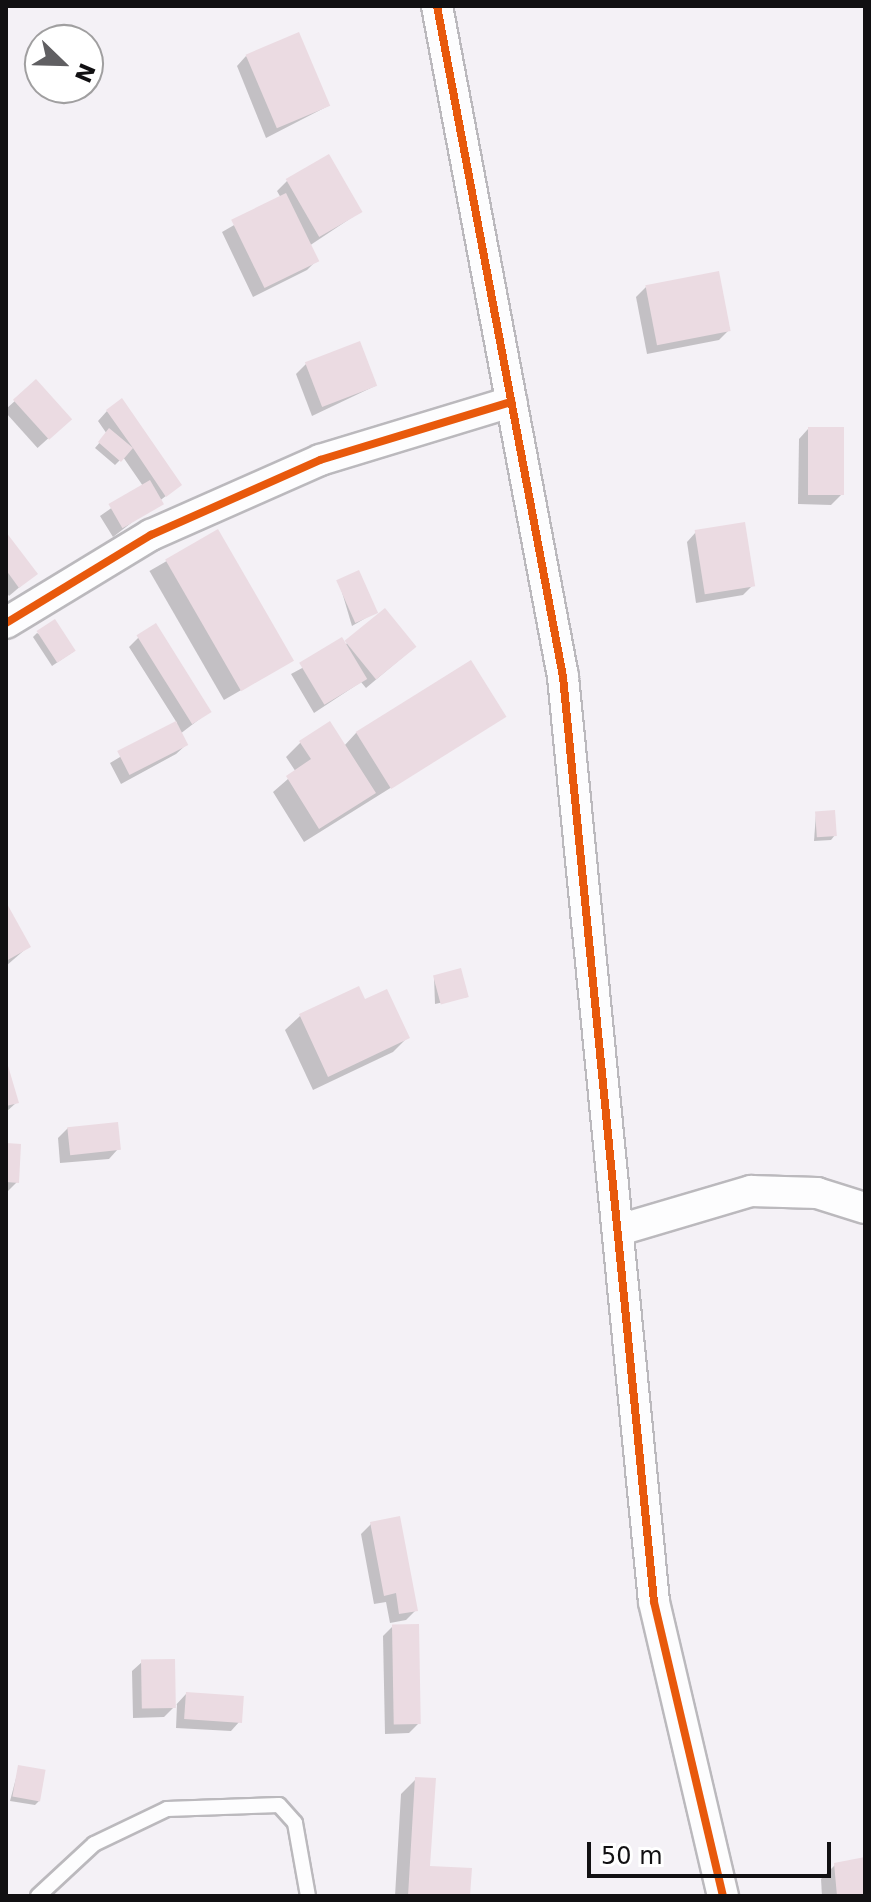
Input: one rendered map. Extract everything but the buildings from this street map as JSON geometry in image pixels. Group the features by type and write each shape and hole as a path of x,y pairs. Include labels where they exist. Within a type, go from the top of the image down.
{"street":[{"path":"437,6 563,677 599,1089 619,1230 654,1602 723,1896"},
{"path":"6,623 151,535 320,460 511,402"},
{"path":"619,1230 751,1191 817,1193 865,1208"}],"lane":[{"path":"38,1896 94,1844 167,1809 279,1805 300,1837 308,1896"}],"cycle path":[{"path":"437,6 563,677 654,1602 723,1896"},
{"path":"6,623 151,535 320,460 511,402"}]}
